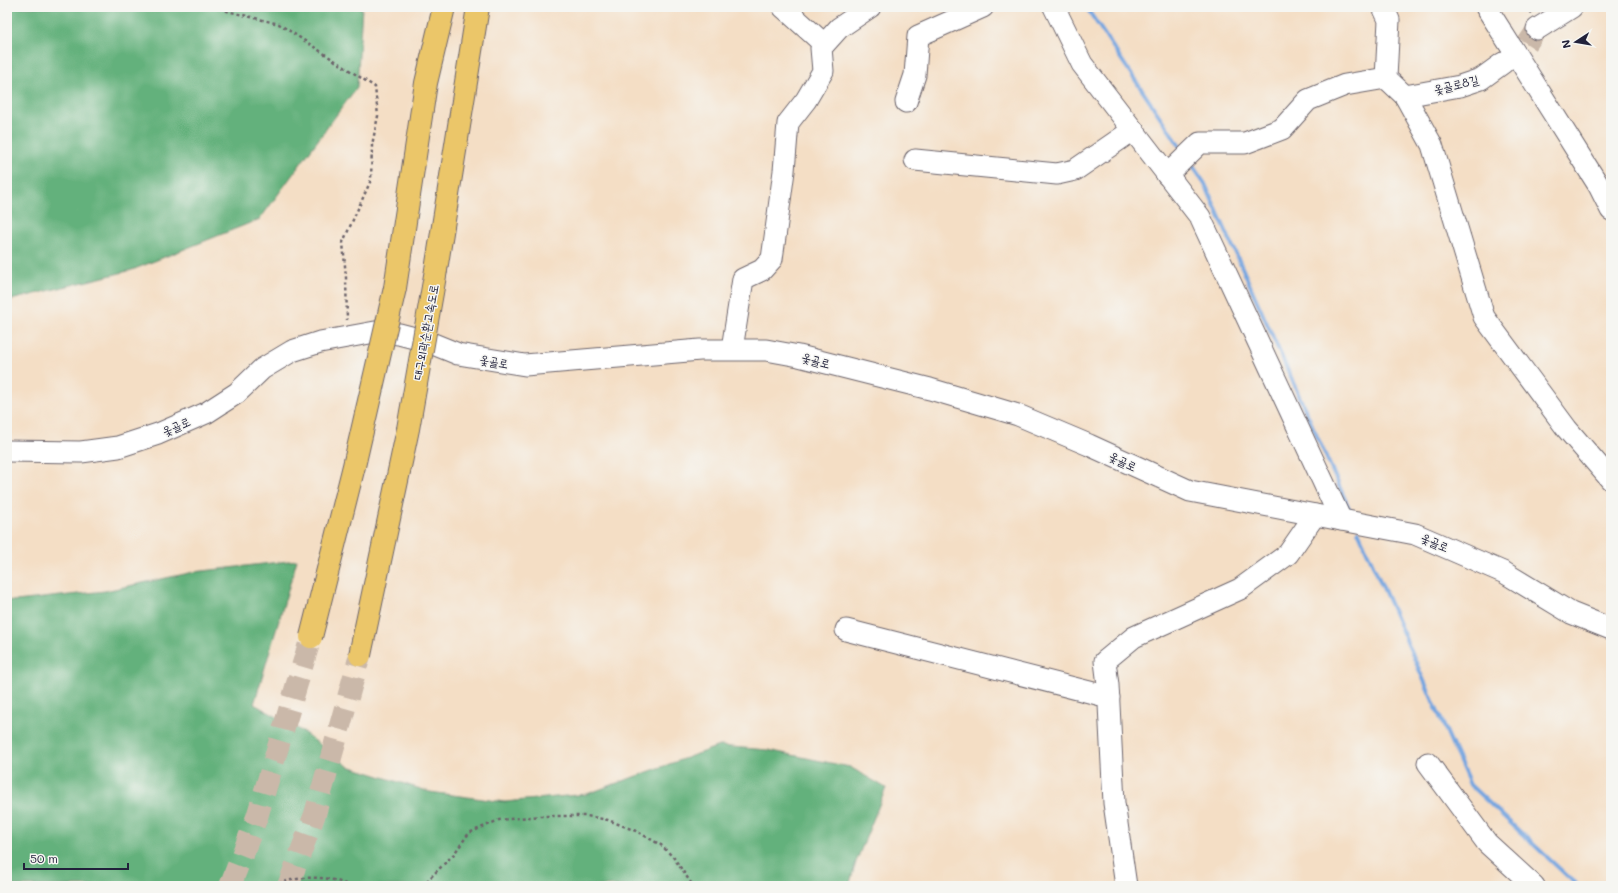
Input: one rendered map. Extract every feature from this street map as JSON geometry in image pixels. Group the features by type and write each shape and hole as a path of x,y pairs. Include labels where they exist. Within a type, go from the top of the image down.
{"highway":[{"path":"312,637 354,466 395,288 426,83 434,7"},
{"path":"426,83 444,7"},
{"name":"대구외곽순환고속도로","path":"360,654 408,429 436,270 478,7"}],"street":[{"path":"783,7 824,44"},
{"path":"732,349 743,279 762,270 772,259 784,171 788,123 806,100 823,72 821,48 839,28 870,7"},
{"path":"906,102 915,75 918,36 983,7"},
{"path":"1054,7 1082,64 1200,217 1341,520"},
{"path":"1383,7 1389,20 1386,78 1405,96 1432,145 1484,317 1567,429 1611,480"},
{"path":"1486,7 1595,180 1611,210"},
{"path":"1537,29 1572,7"},
{"name":"옻골로8길","path":"1405,96 1460,86 1481,79 1503,63"},
{"path":"1168,175 1200,143 1245,143 1282,129 1308,100 1345,85 1386,78"},
{"path":"915,160 1057,174 1076,170 1133,130"},
{"name":"옻골로","path":"7,451 81,452 118,447 158,434 206,413 237,393 262,369 292,351 320,342 375,332 399,334 426,341 458,354 525,365 700,350 766,350 799,356 930,389 1018,415 1061,432 1190,491 1415,534 1505,573 1571,613 1611,629"},
{"path":"1126,886 1114,803 1109,697 1105,661 1134,637 1240,589 1288,554 1315,515"},
{"path":"846,630 1109,697"},
{"path":"1428,762 1487,843 1534,886"}],"path":[{"path":"221,7 226,11 279,24 375,87 378,116 372,145 371,180 342,242 346,278 347,336"},
{"path":"416,886 424,884 454,854 469,833 499,820 541,816 587,816 608,820 636,831 661,845 674,858 693,886"},
{"path":"273,886 282,881 318,878 340,881 349,886"}],"green space":[{"path":"7,7 362,7 357,87 260,219 132,270 7,301"},
{"path":"297,560 254,704 302,731 348,766 430,792 505,802 587,794 719,746 768,750 850,767 886,788 856,862 849,886 7,886 7,600 16,601 105,591 194,572"}],"waterway":[{"path":"1086,7 1183,151"},
{"path":"1190,162 1205,184 1352,515"},
{"path":"1358,531 1470,785 1578,886"}],"tunnel":[{"path":"1503,63 1525,47 1537,29"},
{"path":"230,886 257,817 311,637"},
{"path":"288,886 315,814 360,655"}]}
